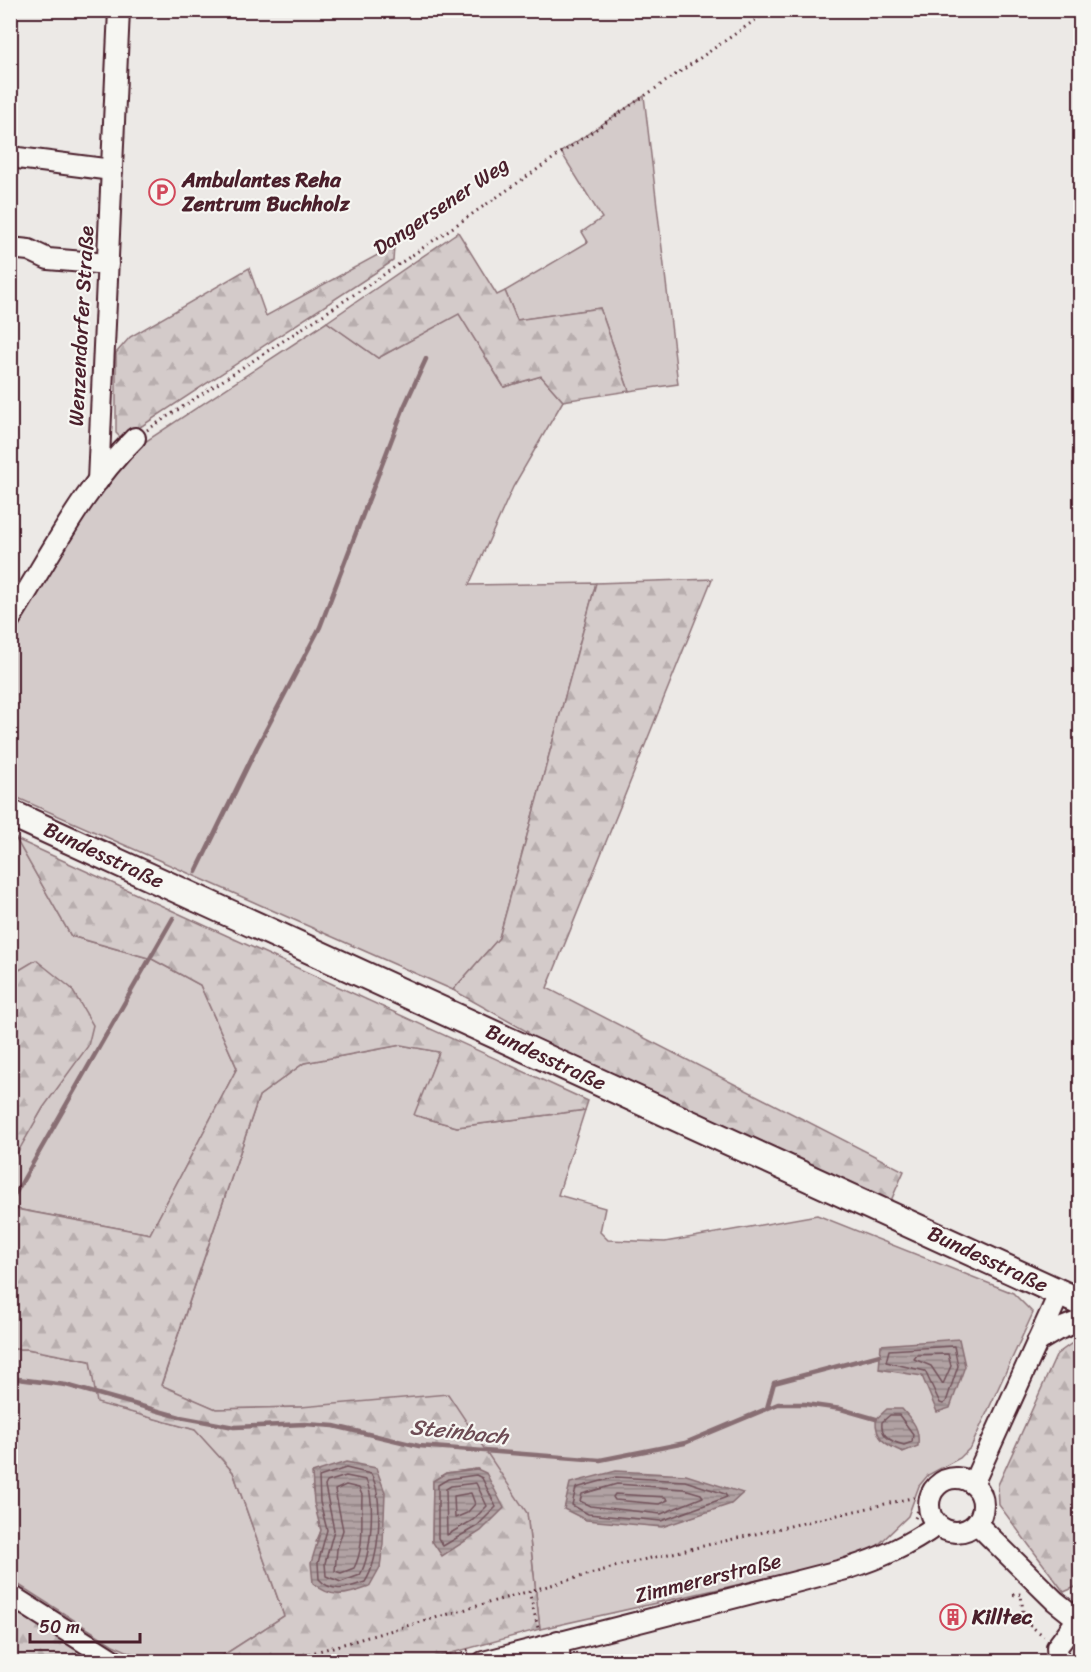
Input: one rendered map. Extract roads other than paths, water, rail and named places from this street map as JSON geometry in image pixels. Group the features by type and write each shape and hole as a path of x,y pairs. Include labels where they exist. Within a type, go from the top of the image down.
{"main road":[{"name":"Bundesstraße","path":"10,813 1070,1297"}],"street":[{"name":"Wenzendorfer Straße","path":"98,482 119,10"},
{"path":"10,157 112,171"},
{"path":"10,248 29,250 48,259 108,264"},
{"path":"10,619 116,456 140,434"},
{"path":"973,1484 1037,1342 1070,1297"},
{"path":"1037,1342 1057,1330 1080,1321"},
{"path":"953,1478 973,1484 980,1492 984,1503 982,1515 976,1524 968,1530 957,1533 946,1531 937,1524 929,1507 936,1488 953,1478"},
{"name":"Zimmererstraße","path":"483,1662 547,1649 885,1557 912,1542 937,1524"},
{"path":"976,1524 1055,1601 1079,1618 1057,1654"},
{"path":"10,1595 117,1662"},
{"path":"547,1649 560,1662"}],"water":[{"path":"959,1339 965,1366 950,1408 937,1412 922,1376 879,1369 881,1345"},
{"path":"887,1409 902,1409 910,1418 917,1430 918,1446 903,1452 891,1447 883,1440 877,1432 876,1419"},
{"path":"346,1462 376,1468 385,1492 383,1544 380,1567 369,1587 354,1592 333,1594 313,1583 311,1563 321,1530 314,1503 312,1473"},
{"path":"477,1469 486,1473 504,1508 481,1531 442,1556 432,1541 433,1481 446,1473"},
{"path":"616,1471 686,1475 743,1493 731,1504 662,1527 586,1520 564,1509 570,1483"}],"waterway":[{"path":"196,872 257,747 320,627 404,407 426,359"},
{"path":"10,1203 173,918"},
{"name":"Steinbach","path":"767,1408 774,1383 880,1355"},
{"name":"Steinbach","path":"10,1378 66,1385 180,1417 234,1427 305,1424 334,1426 419,1446 600,1460 685,1443 778,1404 805,1404 841,1409 876,1419"}],"place":[{"name":"Ambulantes Reha Zentrum Buchholz","path":"162,192"},
{"name":"Killtec","path":"953,1617"}]}
